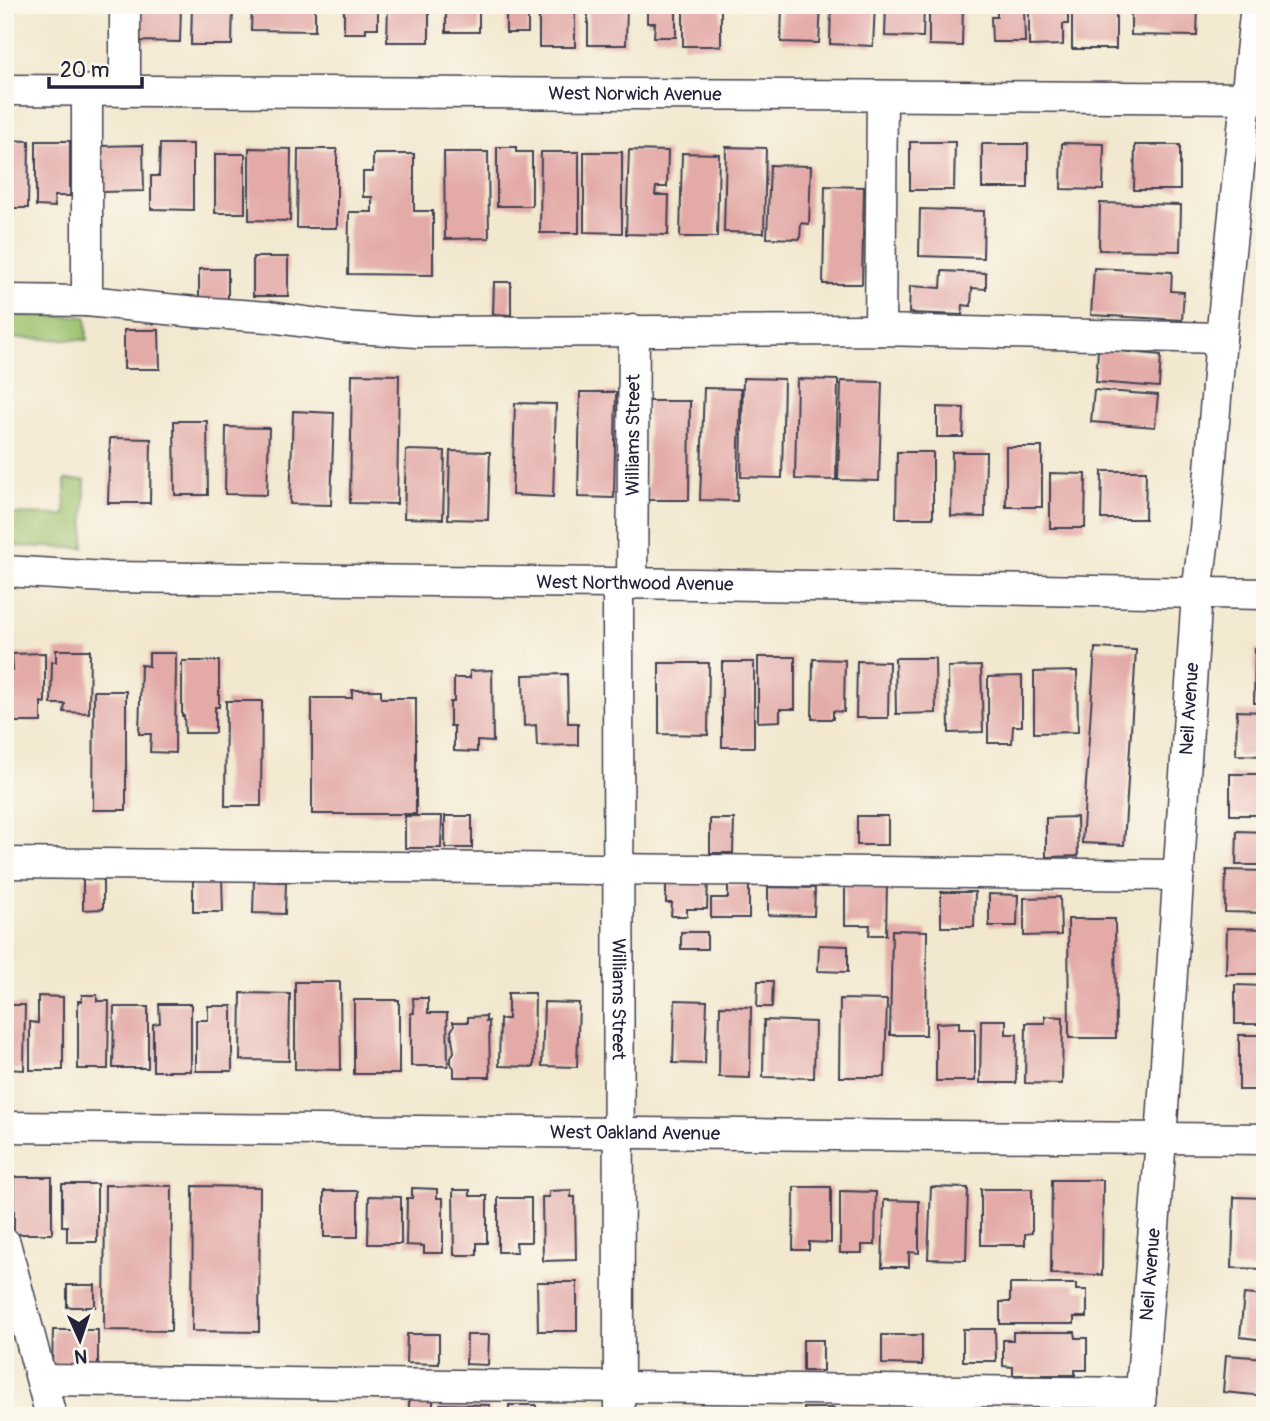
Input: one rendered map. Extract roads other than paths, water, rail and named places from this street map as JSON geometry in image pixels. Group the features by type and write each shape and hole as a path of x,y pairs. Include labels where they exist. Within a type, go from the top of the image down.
{"street":[{"path":"125,5 125,91"},
{"name":"Neil Avenue","path":"1140,1404 1161,1139 1197,593 1221,338 1255,98 1256,5"},
{"name":"West Norwich Avenue","path":"5,90 1255,98"},
{"path":"87,91 87,301"},
{"path":"880,330 882,96"},
{"path":"5,300 87,301 417,332 880,330 1221,338"},
{"name":"Williams Street","path":"618,1401 619,869 634,330"},
{"name":"West Northwood Avenue","path":"5,571 106,578 1265,594"},
{"path":"5,863 1178,875"},
{"name":"West Oakland Avenue","path":"5,1126 1265,1139"},
{"path":"5,1243 51,1416"},
{"path":"42,1380 618,1401 1140,1404"}]}
